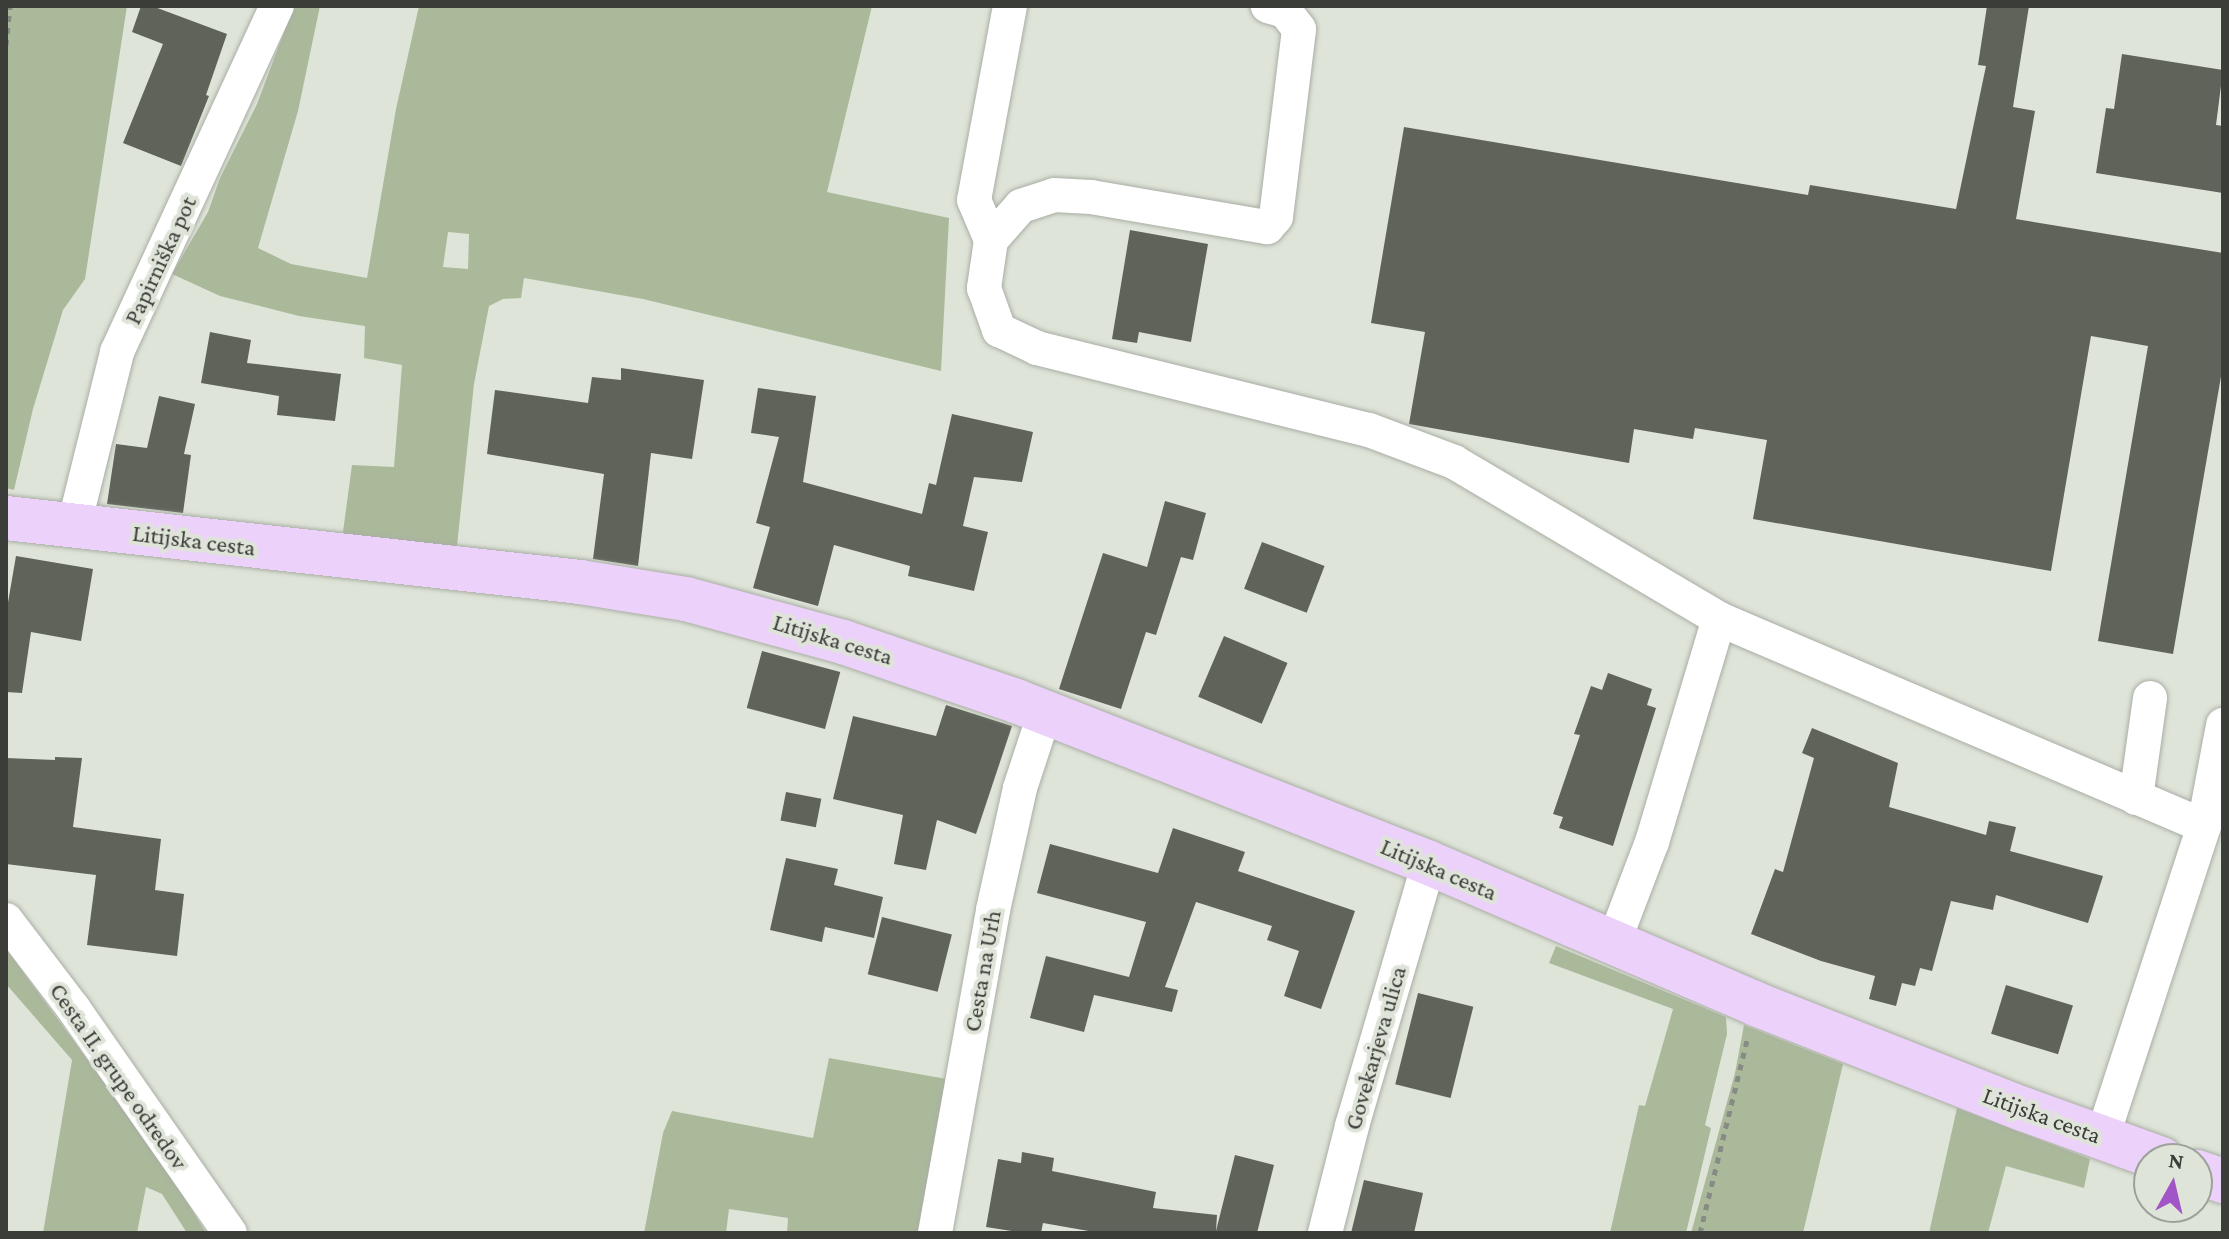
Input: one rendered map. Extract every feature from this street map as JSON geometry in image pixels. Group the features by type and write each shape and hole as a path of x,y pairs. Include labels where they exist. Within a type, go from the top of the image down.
{"main road":[{"name":"Litijska cesta","path":"6,518 313,555 580,582 686,599 755,616 947,674 1429,863 1756,1004 2133,1149"}],"street":[{"name":"Papirniška pot","path":"74,525 117,352 277,6"},
{"path":"1010,6 974,200 991,240 984,288 999,330 1037,348 1369,430 1454,462 1719,619 2204,826"},
{"path":"991,240 1021,206 1054,195 1091,197 1267,227 1276,217 1299,29 1285,11 1268,6"},
{"path":"1613,944 1652,842 1719,619"},
{"path":"2136,798 2150,698"},
{"name":"Cesta na Urh","path":"935,1233 993,910 1020,788 1045,712"},
{"path":"2102,1138 2204,826 2223,725"},
{"name":"Govekarjeva ulica","path":"1325,1233 1352,1126 1429,863"},
{"name":"Cesta II. grupe odredov","path":"6,920 73,1008 230,1233"}],"path":[{"path":"6,45 10,6"},
{"path":"1700,1233 1756,1004"}],"green space":[{"path":"6,6 127,6 85,279 63,310 33,409 14,490 6,488"},
{"path":"294,6 320,6 298,111 258,248 291,264 367,278 396,109 419,6 872,6 827,192 949,218 941,371 643,299 524,278 521,298 503,299 489,306 474,384 457,546 342,539 352,465 394,467 402,365 364,358 365,326 299,316 220,296 172,274 208,212 220,178 257,104","holes":["448,232 469,234 468,269 443,267"]},
{"path":"1556,946 1726,1017 1727,1034 1705,1125 1711,1128 1686,1233 1610,1233 1639,1105 1645,1106 1673,1009 1549,963"},
{"path":"6,949 161,1160 206,1233 187,1233 162,1194 146,1187 137,1233 43,1233 72,1060 6,984"},
{"path":"1744,1025 1843,1064 1803,1233 1691,1233 1735,1073"},
{"path":"829,1058 952,1080 924,1233 787,1233 788,1218 729,1209 726,1233 644,1233 663,1133 672,1111 813,1138"},
{"path":"1957,1108 2090,1159 2084,1188 2006,1166 1988,1233 1929,1233"}],"building":[{"path":"141,6 152,6 227,34 206,95 209,96 181,166 123,143 163,44 132,32"},
{"path":"1987,6 2029,6 2013,107 2035,111 2016,219 2223,253 2223,365 2173,654 2098,641 2148,346 2091,336 2051,571 1753,519 1767,440 1695,428 1693,439 1634,429 1629,463 1409,424 1425,332 1371,323 1404,127 1808,195 1810,185 1956,209 1986,66 1978,65"},
{"path":"2122,54 2223,70 2216,125 2223,126 2223,193 2096,173 2106,108 2114,109"},
{"path":"1130,230 1208,244 1191,342 1139,332 1137,343 1112,339"},
{"path":"210,332 251,340 247,363 341,374 335,421 277,415 279,396 201,383"},
{"path":"621,368 704,380 692,459 651,453 638,566 593,559 604,474 487,454 495,390 588,403 592,377 621,380"},
{"path":"758,388 816,396 803,482 922,514 929,483 936,485 952,414 1033,432 1022,482 974,477 963,526 988,532 974,591 908,576 910,566 834,545 818,606 753,588 770,527 756,523 779,437 751,433"},
{"path":"159,396 195,404 184,454 191,455 183,513 107,504 116,444 147,448"},
{"path":"1165,501 1206,513 1193,560 1181,557 1156,635 1146,632 1121,709 1059,689 1103,553 1147,567"},
{"path":"1262,542 1325,566 1307,613 1244,589"},
{"path":"16,556 93,569 81,641 31,632 22,693 6,692 6,614"},
{"path":"1224,636 1288,663 1262,724 1198,697"},
{"path":"762,651 840,672 825,729 747,708"},
{"path":"1608,673 1652,689 1647,705 1656,708 1613,846 1559,828 1563,817 1553,814 1580,735 1574,734 1591,686 1602,690"},
{"path":"946,705 1012,726 976,834 937,820 926,870 894,864 903,815 833,799 853,716 936,736"},
{"path":"1812,728 1898,763 1889,807 1986,835 1989,821 2016,827 2010,851 2103,876 2088,923 1996,895 1993,910 1951,901 1932,971 1920,968 1915,986 1902,983 1896,1006 1869,999 1875,976 1821,961 1751,934 1775,869 1783,872 1814,758 1802,753"},
{"path":"55,757 82,758 73,827 161,839 155,890 184,894 177,956 87,945 96,875 6,864 6,758 55,760"},
{"path":"786,792 821,799 816,827 780,820"},
{"path":"1173,828 1245,852 1238,871 1355,911 1321,1009 1284,996 1299,951 1267,940 1272,926 1196,902 1165,987 1178,990 1172,1012 1094,995 1084,1032 1030,1018 1046,956 1129,977 1146,922 1037,893 1050,844 1158,873"},
{"path":"786,858 838,869 834,885 883,897 874,938 825,927 822,942 770,930"},
{"path":"882,917 952,934 938,992 868,974"},
{"path":"2006,985 2073,1005 2058,1054 1991,1034"},
{"path":"1418,993 1473,1007 1451,1098 1395,1084"},
{"path":"1022,1152 1054,1158 1052,1171 1156,1192 1153,1208 1217,1215 1216,1231 1235,1155 1274,1165 1257,1233 1100,1233 1043,1223 1041,1233 986,1227 998,1159 1021,1163"},
{"path":"1364,1180 1423,1193 1414,1233 1351,1233"}]}
